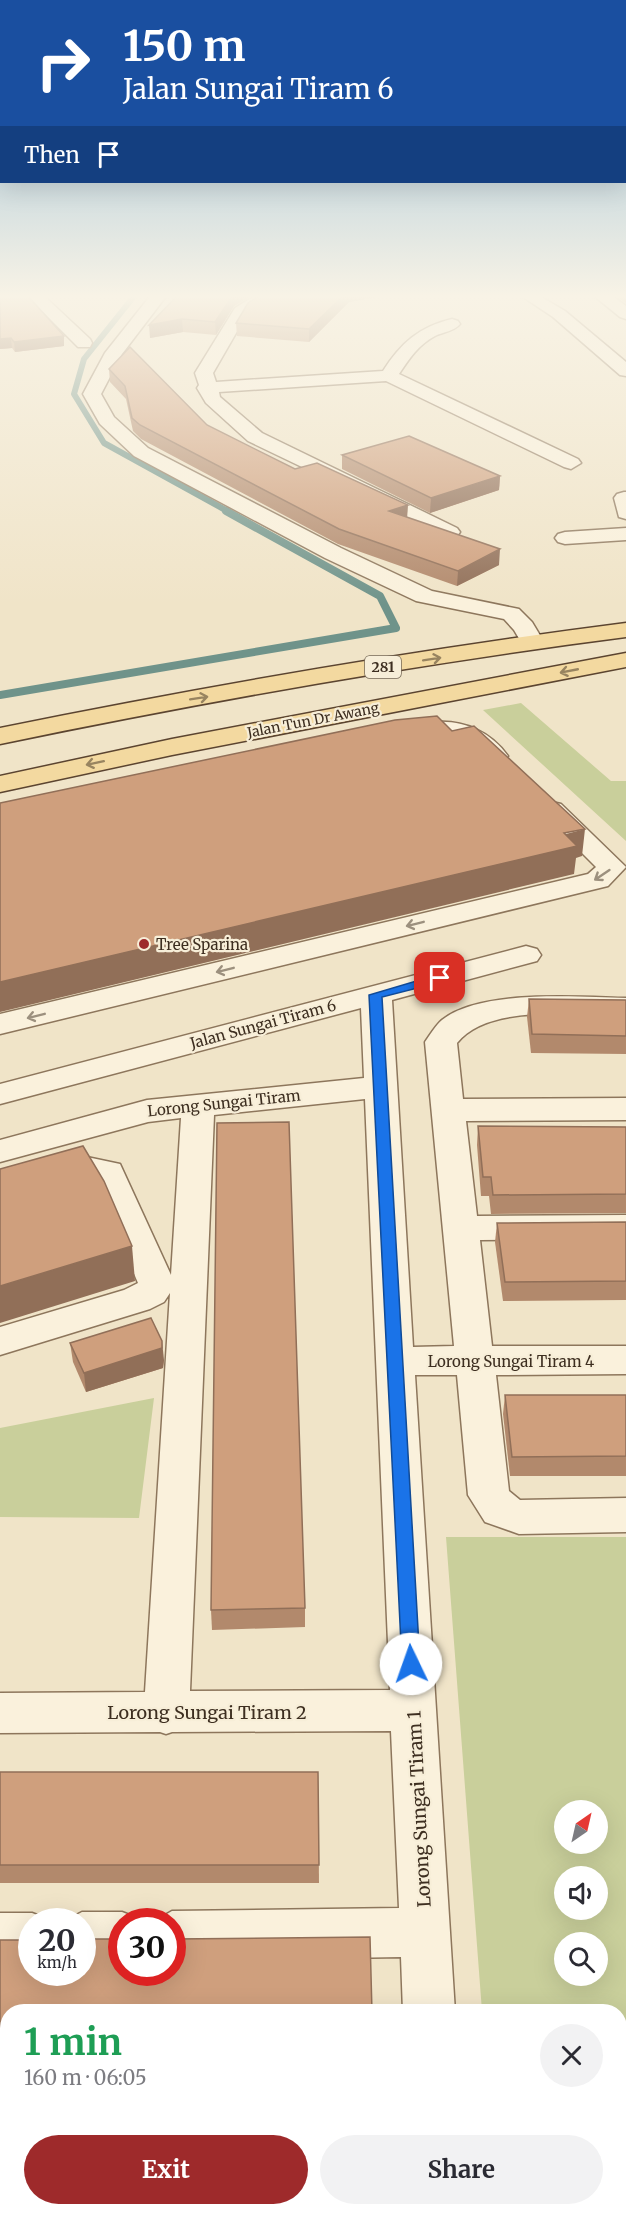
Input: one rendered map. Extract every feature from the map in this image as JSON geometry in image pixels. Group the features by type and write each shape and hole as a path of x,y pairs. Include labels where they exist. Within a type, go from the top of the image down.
{"main road":[{"name":"281","path":"0,736 141,707 532,642 626,630"},
{"name":"Jalan Tun Dr Awang","path":"2,784 172,747 625,661"},
{"path":"141,707 124,717 114,730 129,740 172,747"},
{"path":"0,742 21,748 28,753 30,760 26,768 2,784"}],"street":[{"path":"95,398 107,420 141,452 333,553 424,596 511,614 524,627 532,642"},
{"path":"212,398 255,437 450,532"},
{"path":"436,398 571,463"},
{"path":"566,538 626,534"},
{"path":"0,1024 598,880 610,872 612,867 471,734 457,729 434,729 376,741"},
{"name":"Jalan Sungai Tiram 6","path":"0,1094 526,955"},
{"name":"Lorong Sungai Tiram 1","path":"376,995 429,2004"},
{"path":"626,1007 508,1008 461,1021 441,1042 489,1495 500,1510 519,1516 626,1515"},
{"name":"Lorong Sungai Tiram","path":"0,1151 147,1110 380,1086"},
{"path":"166,1714 198,1105"},
{"path":"448,1110 626,1109"},
{"path":"0,1191 87,1168 108,1172 156,1282 150,1293 138,1300 0,1341"},
{"path":"459,1228 626,1227"},
{"name":"Lorong Sungai Tiram 4","path":"395,1361 626,1360"},
{"name":"Lorong Sungai Tiram 2","path":"0,1713 166,1714 414,1710"},
{"path":"186,1936 425,1932"},
{"path":"0,1938 18,1938"}],"green space":[{"path":"521,703 611,781 626,781 626,841 483,710"},
{"path":"154,1398 139,1518 0,1517 0,1428"},
{"path":"446,1537 626,1537 626,2004 481,2004"}],"building":[{"path":"128,398 181,398 207,425 295,469 317,463 408,505 389,511 500,549 458,571 339,529 140,425 132,418"},
{"path":"409,436 500,476 431,498 342,455"},
{"name":"Tree Sparina","path":"437,716 452,731 474,726 585,829 564,833 577,846 0,982 0,803 395,720"},
{"path":"529,999 626,1000 626,1036 532,1034"},
{"path":"289,1122 305,1608 211,1610 217,1123"},
{"path":"478,1126 626,1127 626,1194 493,1195 491,1177 483,1177"},
{"path":"83,1146 104,1181 132,1246 0,1286 0,1169"},
{"path":"626,1222 626,1281 505,1282 497,1223"},
{"path":"151,1318 162,1341 162,1348 84,1373 70,1343"},
{"path":"505,1395 626,1395 626,1456 512,1457"},
{"path":"0,1772 318,1772 319,1865 0,1865"},
{"path":"370,1937 372,2004 0,2004 0,1940 18,1940 18,1986 96,1986 96,1939 108,1939 108,1986 186,1986 186,1939"}],"waterway":[{"path":"77,398 104,443 229,512"},
{"path":"0,695 396,628 380,596 226,511"}],"place":[{"name":"Tree Sparina","path":"144,944"}],"route":[{"path":"411,1664 376,995 440,978"}]}
